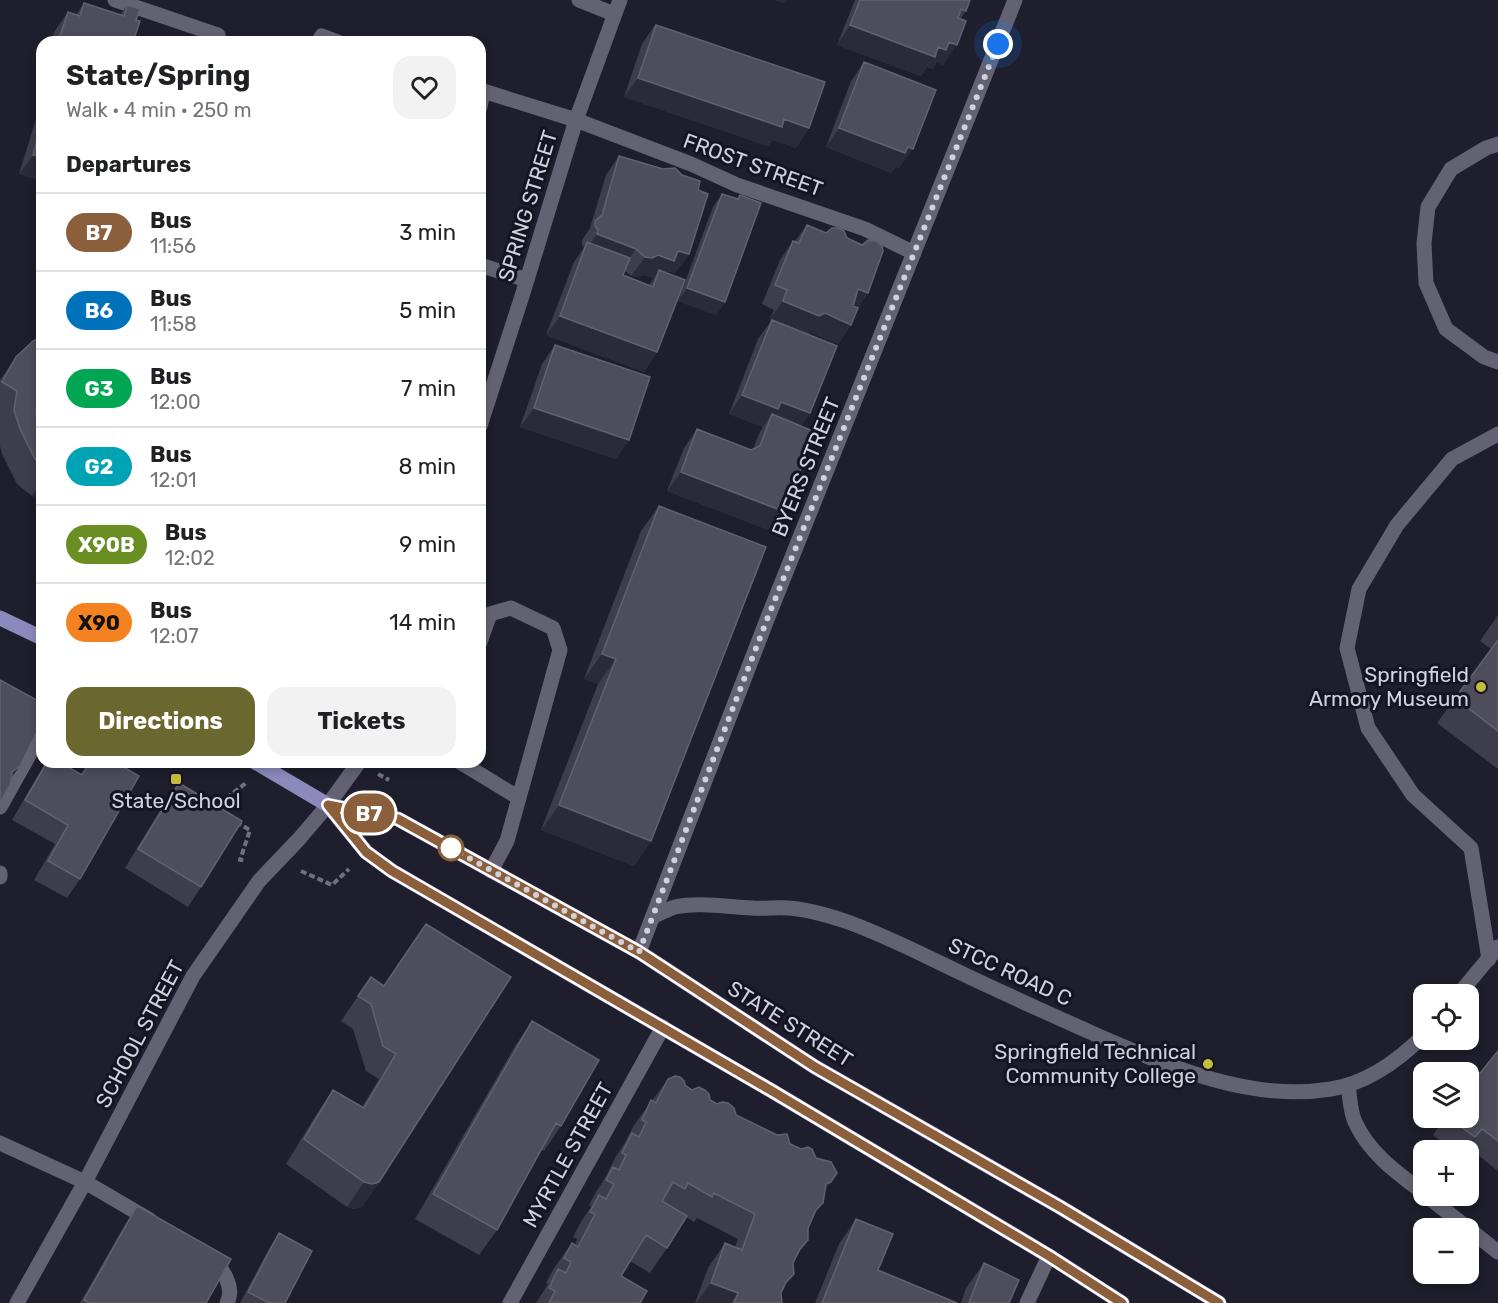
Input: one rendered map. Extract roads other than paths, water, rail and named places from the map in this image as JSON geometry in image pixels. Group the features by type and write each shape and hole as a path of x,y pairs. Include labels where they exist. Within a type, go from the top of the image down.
{"main road":[{"path":"0,618 36,635"},
{"name":"STATE STREET","path":"265,768 328,805 398,819 639,952 815,1067 1060,1207 1220,1303"},
{"name":"STATE STREET","path":"328,805 366,852 392,871 663,1027 1049,1256 1122,1303"}],"street":[{"path":"116,0 218,35"},
{"path":"579,0 617,7"},
{"name":"BYERS STREET","path":"639,952 764,627 1015,0"},
{"name":"SPRING STREET","path":"486,407 576,120 617,7"},
{"name":"FROST STREET","path":"486,92 576,120 691,164 737,185 856,225 914,253"},
{"path":"1498,144 1486,148 1451,169 1428,207 1424,243 1425,284 1446,329 1484,357 1498,362"},
{"path":"486,267 527,280"},
{"path":"1468,984 1494,953 1471,848 1413,795 1368,728 1347,648 1359,589 1397,525 1452,459 1498,434"},
{"path":"486,623 489,614 511,608 553,628 560,650 507,841 491,871"},
{"path":"0,807 36,743"},
{"path":"328,805 356,768"},
{"path":"470,768 519,798"},
{"name":"SCHOOL STREET","path":"17,1303 85,1182 193,976 259,881 328,805"},
{"path":"0,873 0,878"},
{"name":"STCC ROAD C","path":"654,916 676,907 696,906 778,907 808,910 884,936 1135,1052 1186,1071 1253,1089 1283,1092 1322,1090 1347,1085 1369,1077 1413,1046"},
{"name":"MYRTLE STREET","path":"510,1303 663,1027"},
{"path":"1347,1085 1354,1120 1368,1146 1413,1185"},
{"path":"0,1143 85,1182 165,1230"},
{"path":"1440,1206 1498,1252"},
{"path":"195,1247 218,1264 228,1280 229,1299 227,1303"},
{"path":"1027,1303 1049,1256"}],"place":[{"name":"Springfield Armory Museum","path":"1481,687"},
{"name":"State/School","path":"176,779"},
{"name":"Springfield Technical Community College","path":"1208,1064"}]}
